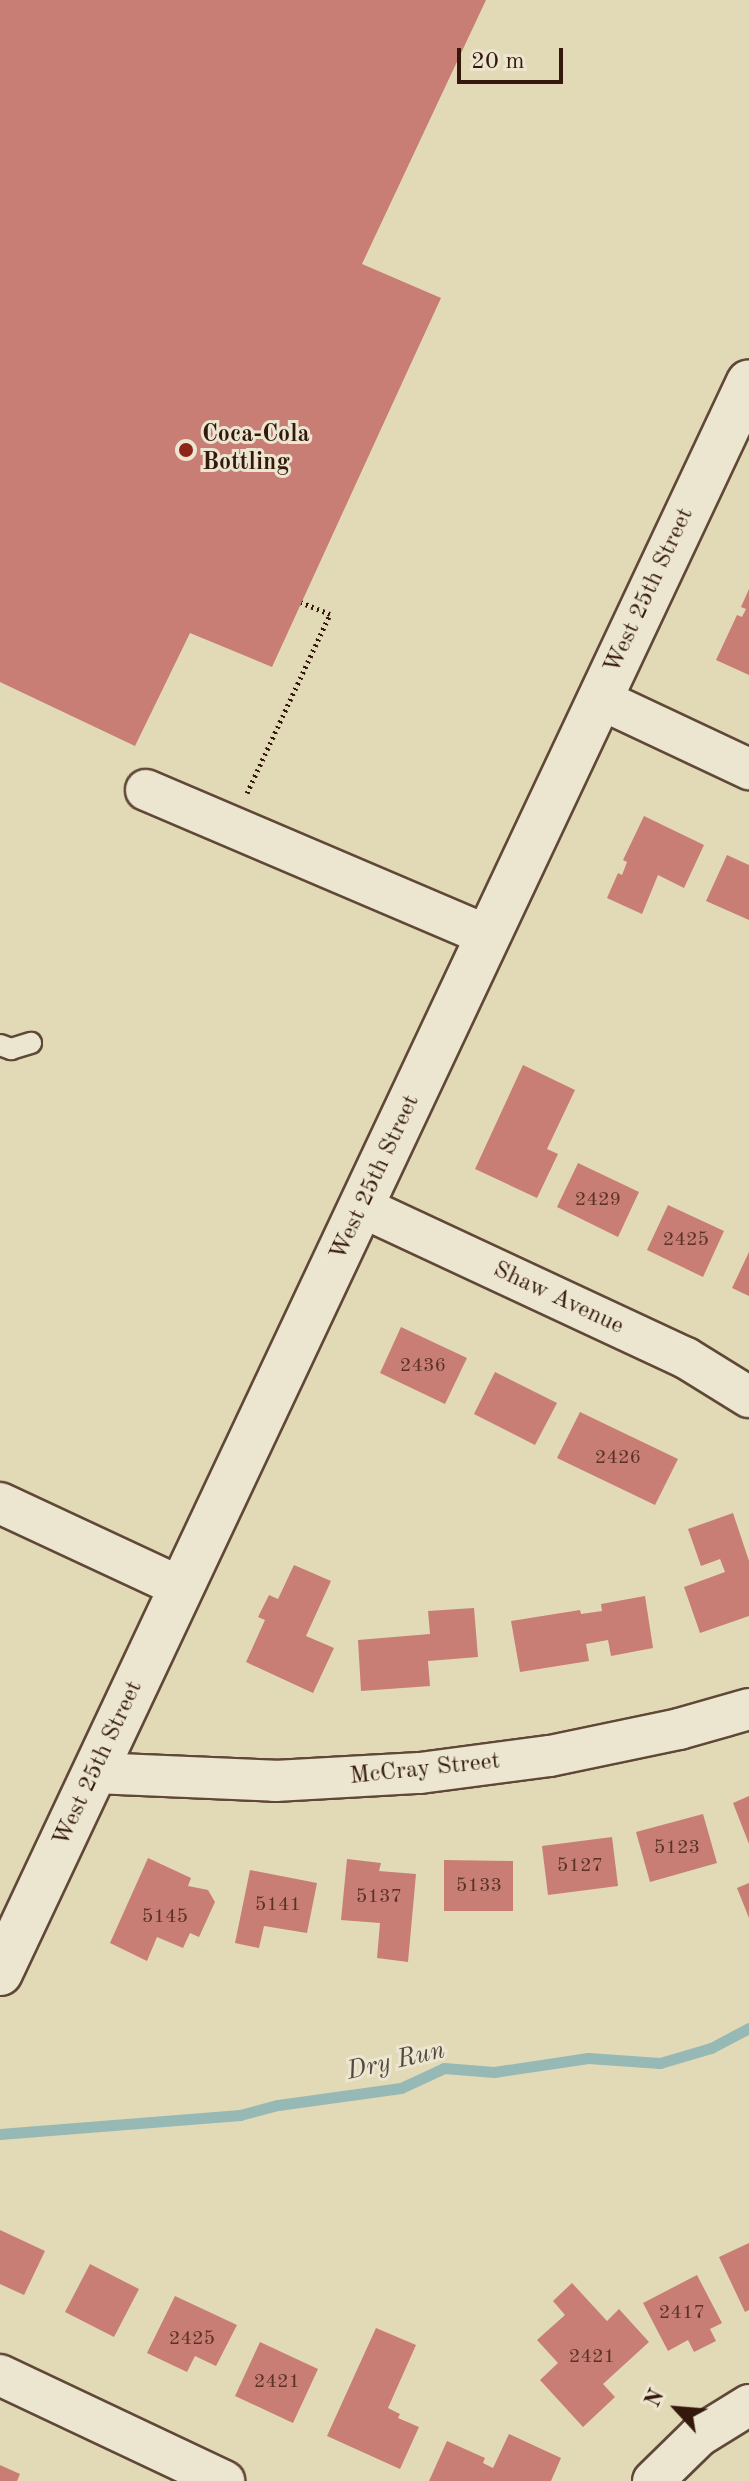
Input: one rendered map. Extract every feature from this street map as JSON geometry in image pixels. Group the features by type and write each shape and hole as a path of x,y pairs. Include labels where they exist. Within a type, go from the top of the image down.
{"main road":[{"name":"West 25th Street","path":"0,1973 749,382"}],"street":[{"path":"600,699 749,769"},
{"path":"146,790 489,936"},
{"name":"Shaw Avenue","path":"362,1207 686,1358 749,1397"},
{"path":"0,1503 182,1588"},
{"name":"McCray Street","path":"95,1773 275,1781 420,1773 550,1756 679,1729 749,1709"},
{"path":"0,2375 224,2481"},
{"path":"653,2481 699,2436 749,2405"}],"lane":[{"path":"0,1045 11,1049 31,1043"}],"path":[{"path":"231,826 330,614 301,602"}],"building":[{"name":"Coca-Cola Bottling","path":"0,0 486,0 362,264 441,298 272,667 190,633 135,746 0,682"},
{"path":"749,589 749,675 716,660 737,615 742,617 746,609 741,607"},
{"path":"644,816 704,845 684,888 658,875 642,914 607,898 618,873 622,875 627,862 623,860"},
{"path":"727,855 749,865 749,920 706,901"},
{"path":"523,1065 575,1090 547,1149 558,1154 537,1198 475,1169"},
{"path":"578,1163 639,1192 618,1237 557,1207"},
{"path":"668,1205 724,1231 703,1277 647,1250"},
{"path":"749,1252 749,1296 732,1288"},
{"path":"401,1327 467,1358 445,1404 380,1373"},
{"path":"495,1372 557,1403 535,1445 474,1414"},
{"path":"580,1412 678,1459 655,1505 557,1458"},
{"path":"733,1513 749,1561 749,1616 700,1633 684,1587 725,1572 720,1559 701,1566 688,1529"},
{"path":"294,1565 331,1581 306,1636 334,1648 313,1693 246,1662 265,1620 258,1617 269,1595 278,1599"},
{"path":"645,1596 653,1648 611,1656 608,1640 586,1644 589,1661 520,1672 511,1621 580,1610 581,1614 602,1611 601,1604"},
{"path":"474,1608 478,1657 428,1661 430,1686 361,1691 358,1640 430,1634 428,1611"},
{"path":"749,1796 749,1844 733,1803"},
{"path":"703,1814 717,1863 650,1882 636,1832"},
{"path":"612,1837 618,1886 548,1895 542,1846"},
{"path":"148,1858 191,1878 188,1886 208,1890 215,1902 199,1937 190,1933 183,1948 157,1937 147,1961 110,1943"},
{"path":"347,1859 381,1863 379,1871 416,1874 408,1962 377,1958 380,1923 341,1920"},
{"path":"444,1860 513,1861 513,1911 444,1911"},
{"path":"250,1870 317,1883 307,1933 264,1926 259,1948 235,1943"},
{"path":"749,1883 749,1918 737,1888"},
{"path":"0,2230 45,2251 24,2295 0,2284"},
{"path":"749,2243 749,2310 745,2312 719,2257"},
{"path":"90,2264 139,2289 114,2337 65,2312"},
{"path":"697,2275 722,2323 710,2329 716,2341 694,2352 688,2340 668,2351 643,2303"},
{"path":"572,2283 607,2321 619,2309 649,2342 603,2384 615,2397 583,2427 540,2380 558,2363 537,2340 565,2315 553,2301"},
{"path":"175,2296 237,2325 216,2366 195,2356 187,2372 147,2353"},
{"path":"376,2328 416,2345 388,2408 400,2414 398,2418 419,2427 400,2469 327,2436"},
{"path":"260,2342 318,2369 293,2423 235,2396"},
{"path":"509,2434 561,2458 551,2481 429,2481 447,2441 485,2458 483,2463 493,2468"},
{"path":"0,2465 20,2474 17,2481 0,2481"}],"waterway":[{"name":"Dry Run","path":"0,2134 240,2115 278,2105 401,2088 444,2068 494,2072 588,2058 660,2063 711,2048 749,2028"}],"place":[{"name":"Coca-Cola Bottling","path":"186,450"}]}
